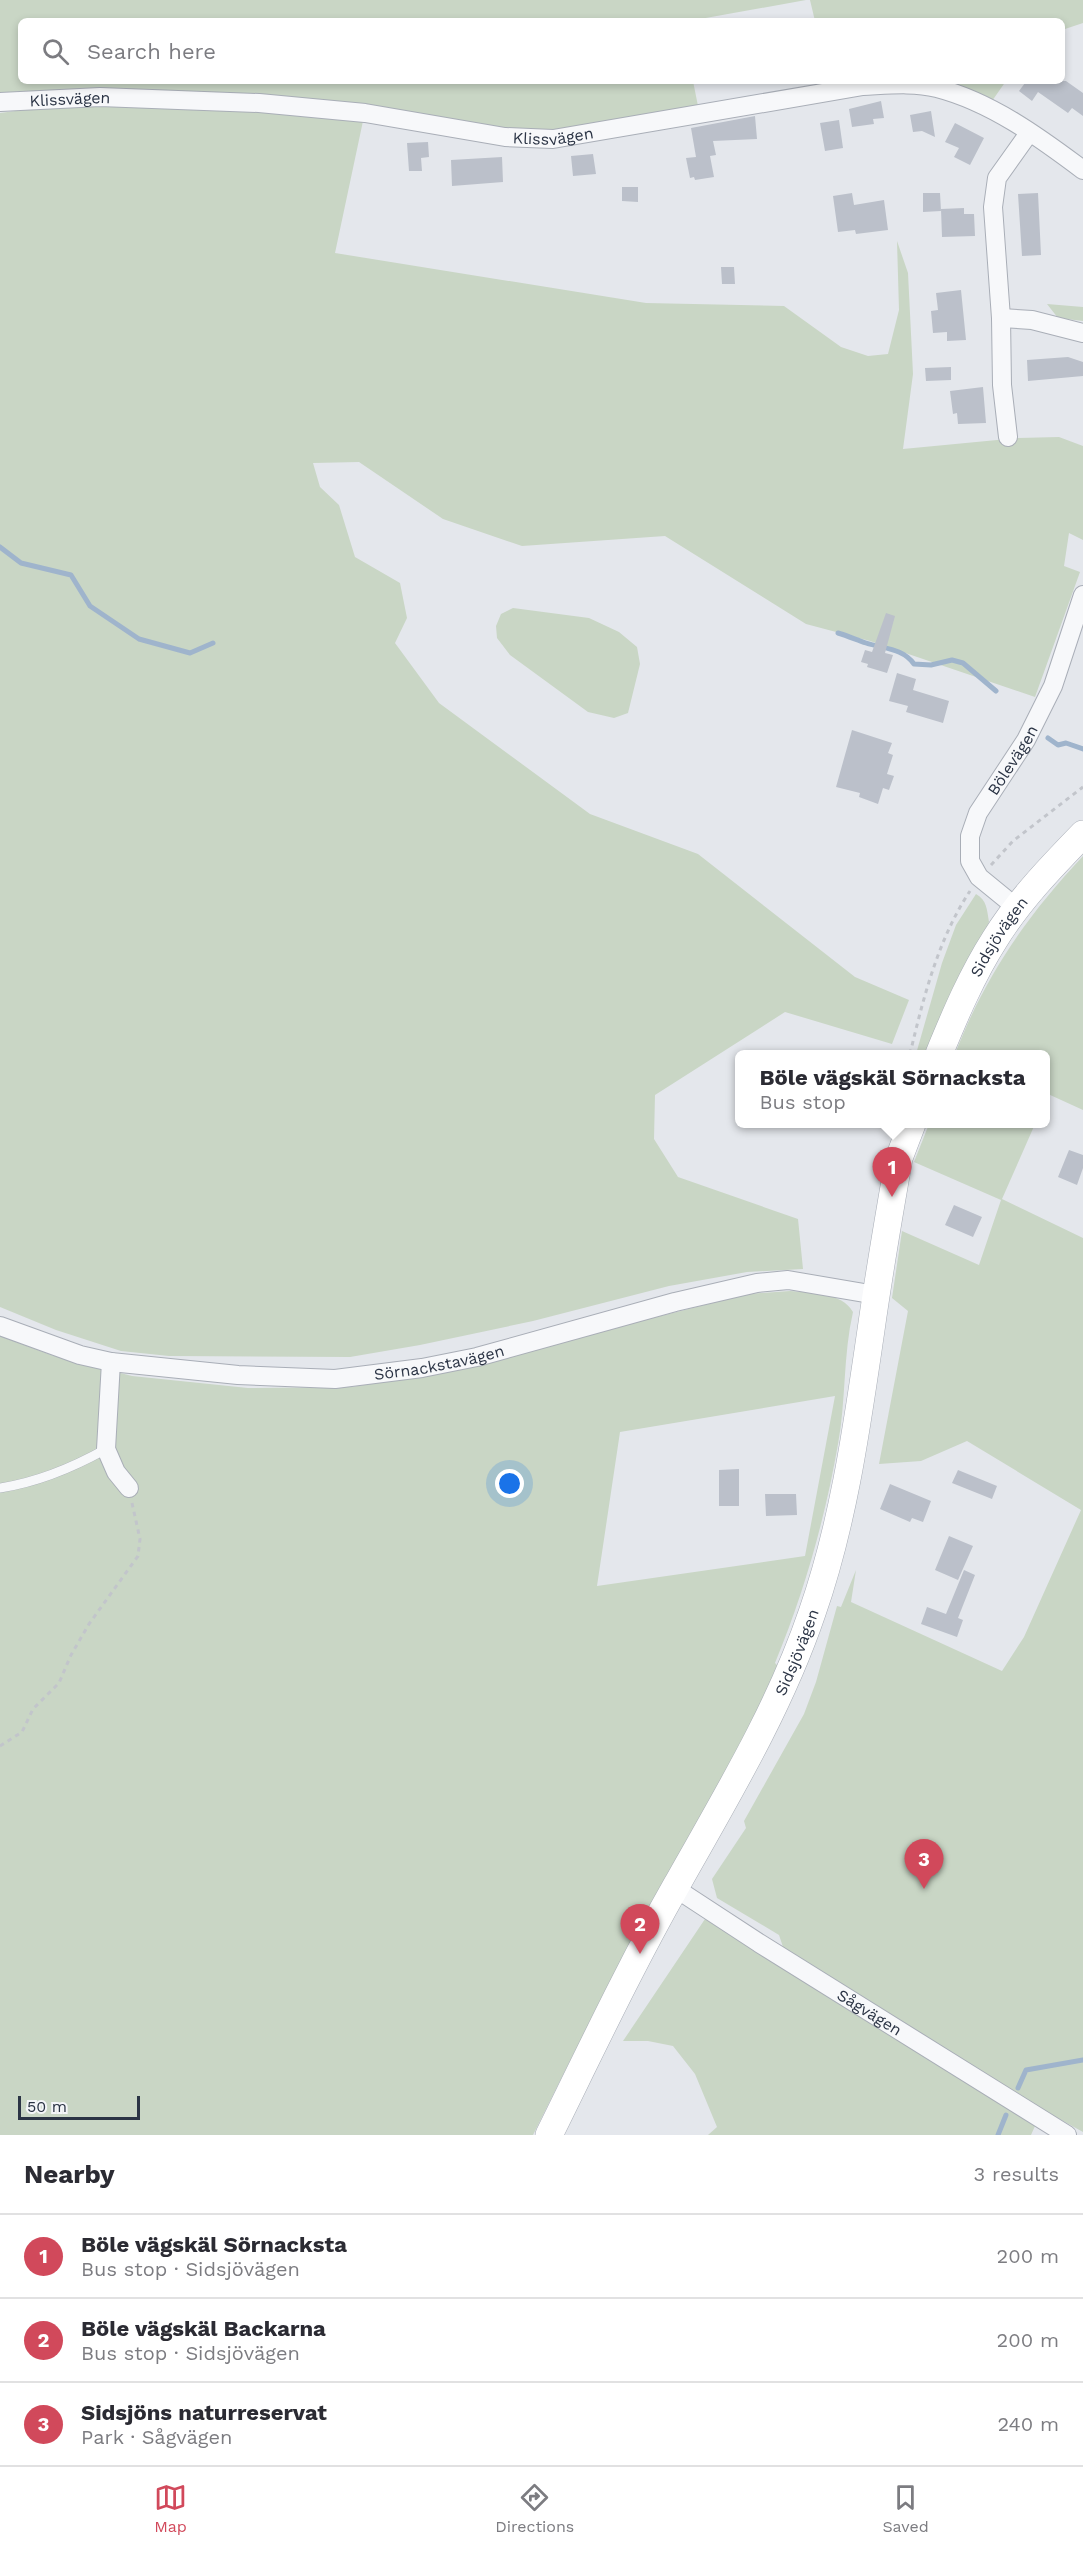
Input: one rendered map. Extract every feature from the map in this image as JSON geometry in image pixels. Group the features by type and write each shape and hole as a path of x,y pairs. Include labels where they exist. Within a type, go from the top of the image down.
{"main road":[{"name":"Sidsjövägen","path":"941,1050 958,1009 995,940 1017,908 1083,834"},
{"name":"Sidsjövägen","path":"549,2135 675,1888 740,1775 789,1673 812,1613 829,1558 852,1454 899,1158 910,1128"}],"street":[{"name":"Klissvägen","path":"0,102 100,97 259,103 365,112 505,137 553,139 863,86 911,84 937,88 1003,115 1083,170"},
{"path":"1008,437 1002,385 1001,318 993,207 998,178 1029,133"},
{"path":"1001,318 1032,320 1083,333"},
{"name":"Bölevägen","path":"1017,908 980,877 970,861 970,836 978,813 1026,740 1053,686 1083,595"},
{"name":"Sörnackstavägen","path":"0,1326 80,1355 111,1362 238,1375 335,1379 422,1368 477,1357 675,1302 757,1283 788,1281 876,1295"},
{"path":"111,1362 106,1449 116,1472 129,1488"},
{"name":"Sågvägen","path":"675,1888 1067,2135"}],"lane":[{"path":"0,1488 42,1479 83,1463 106,1449"}],"path":[{"path":"987,868 1014,841 1083,787"},
{"path":"911,1050 936,961 958,909 972,888"},
{"path":"0,1746 22,1732 33,1709 59,1683 71,1654 89,1624 138,1556 140,1539 129,1488"}],"green space":[{"path":"0,0 806,0 706,18 18,18 18,84 694,84 698,106 554,131 505,129 367,106 120,90 0,93"},
{"path":"810,0 1083,0 1083,23 1065,29 1065,18 814,18"},
{"path":"938,84 1004,84 992,101"},
{"path":"121,105 274,112 363,121 335,253 646,303 784,306 841,347 868,356 888,354 899,310 897,241 908,273 913,374 903,449 1018,438 1059,437 1083,446 1083,540 1069,533 1064,566 1080,572 1035,697 870,641 806,624 665,536 522,546 443,519 359,462 313,463 320,487 339,505 355,557 400,583 407,618 395,643 439,703 590,814 698,854 855,977 909,1000 892,1044 785,1012 655,1095 654,1139 678,1177 798,1219 803,1269 747,1272 669,1286 533,1321 350,1357 169,1356 121,1351 56,1330 0,1307 0,113"},
{"path":"1047,304 1083,307 1083,321 1058,318"},
{"path":"513,608 589,618 619,632 637,647 640,664 628,713 614,718 588,712 510,655 497,638 496,626 501,614"},
{"path":"1083,856 1083,1110 1050,1095 1050,1050 957,1050 994,973 1025,925"},
{"path":"976,894 980,896 987,909 989,922 930,1050 917,1050 942,963 956,925"},
{"path":"927,1128 1033,1128 1002,1199 1083,1238 1083,2132 987,2079 786,1956 779,1935 717,1898 712,1879 746,1828 744,1821 804,1714 816,1682 837,1606 841,1607 856,1570 851,1602 1002,1671 1024,1637 1081,1510 967,1441 921,1461 879,1464 908,1311 892,1298 902,1231 979,1265 1001,1200 914,1162"},
{"path":"790,1291 816,1293 834,1297 848,1305 853,1312 841,1428 820,1528 795,1610 775,1663 781,1669 633,1949 575,2051 533,2135 0,2135 0,1336 51,1355 132,1376 248,1388 351,1387 427,1375 748,1294","holes":["835,1396 805,1556 597,1586 620,1432"]},
{"path":"705,1919 961,2076 1035,2126 1031,2135 708,2135 717,2127 695,2074 673,2046 648,2041 623,2041"}],"building":[{"path":"1066,81 1083,93 1083,116 1072,108 1068,113 1038,92 1032,101 1019,91 1024,84 1065,84"},
{"path":"881,101 884,118 873,119 874,124 852,127 849,109"},
{"path":"931,111 935,137 922,131 913,132 910,115"},
{"path":"755,116 757,139 713,141 716,155 710,156 714,177 695,180 694,177 690,178 686,158 696,157 691,128"},
{"path":"839,120 843,148 825,151 820,123"},
{"path":"955,123 984,138 970,165 954,157 959,148 945,142"},
{"path":"428,142 429,157 421,158 422,171 409,171 407,143"},
{"path":"593,154 596,174 573,176 571,156"},
{"path":"502,157 503,182 452,186 451,160"},
{"path":"622,187 638,187 638,202 622,201"},
{"path":"852,193 854,205 884,200 888,230 856,234 855,230 838,232 833,196"},
{"path":"923,193 940,193 941,211 923,212"},
{"path":"1038,193 1041,255 1022,256 1018,194"},
{"path":"964,208 964,214 974,214 975,236 942,237 941,209"},
{"path":"721,267 734,267 735,284 722,284"},
{"path":"961,290 966,340 947,341 947,332 933,333 931,311 938,310 936,293"},
{"path":"1068,357 1083,362 1083,376 1028,381 1027,360"},
{"path":"951,367 951,380 926,381 925,368"},
{"path":"983,387 986,423 958,424 957,413 953,414 950,391"},
{"path":"886,613 895,616 885,653 893,655 887,673 867,667 868,664 861,662 865,650 872,652"},
{"path":"897,673 916,679 913,690 949,701 943,723 906,712 908,706 889,701"},
{"path":"852,730 892,743 888,753 893,755 887,774 894,776 889,790 883,788 878,804 859,797 860,793 836,787"},
{"path":"1069,1150 1083,1155 1083,1168 1077,1185 1058,1177"},
{"path":"954,1205 982,1217 973,1237 945,1225"},
{"path":"739,1469 739,1506 719,1506 719,1470"},
{"path":"958,1470 997,1486 992,1499 952,1483"},
{"path":"890,1484 931,1501 923,1522 912,1518 910,1522 880,1509"},
{"path":"765,1494 796,1494 797,1515 766,1516"},
{"path":"949,1536 973,1546 958,1580 935,1570"},
{"path":"964,1570 975,1575 958,1618 963,1620 957,1637 921,1624 927,1607 946,1614"}],"waterway":[{"path":"0,547 21,563 71,575 90,606 139,639 190,653 213,643"},
{"path":"838,633 899,652 914,664 931,665 952,660 963,663 996,691"},
{"path":"1048,738 1058,745 1066,743 1083,749"},
{"path":"1018,2088 1026,2070 1083,2060"},
{"path":"998,2135 1006,2115"}],"place":[{"name":"Böle vägskäl Sörnacksta","path":"892,1197"},
{"name":"Sidsjöns naturreservat","path":"924,1889"},
{"name":"Böle vägskäl Backarna","path":"640,1954"}]}
